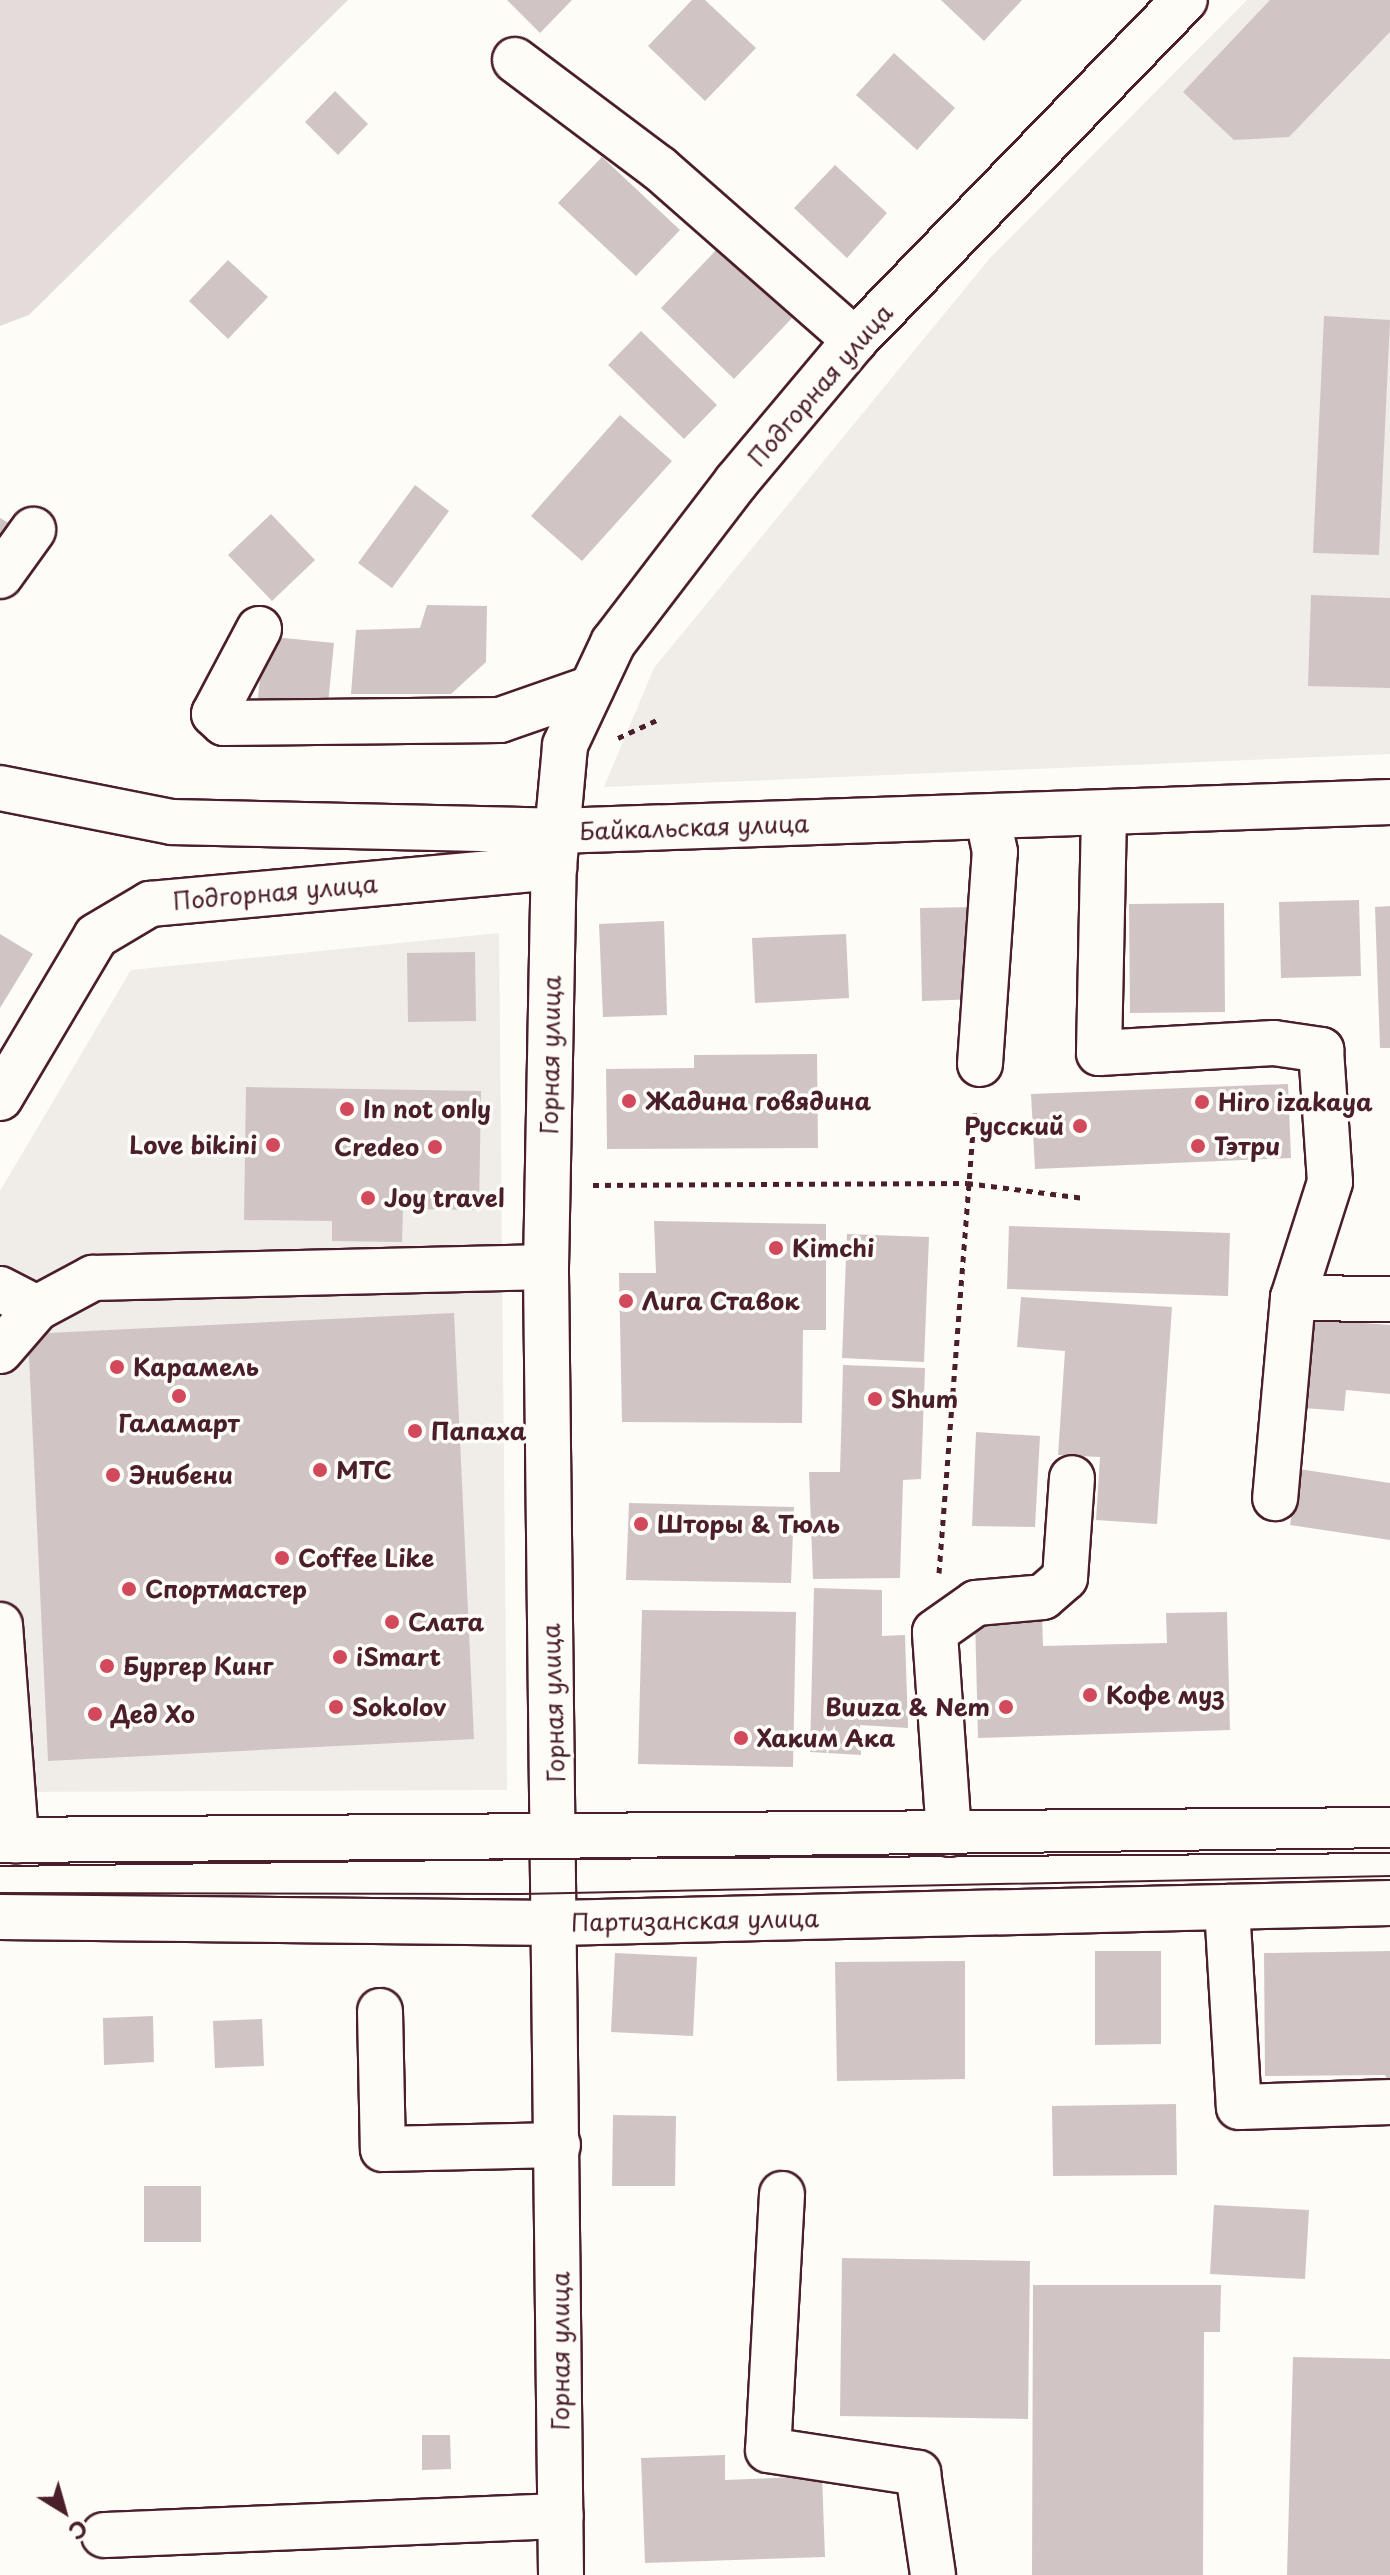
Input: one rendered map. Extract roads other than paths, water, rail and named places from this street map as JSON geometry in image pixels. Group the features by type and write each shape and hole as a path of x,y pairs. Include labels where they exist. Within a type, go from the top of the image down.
{"street":[{"name":"Подгорная улица","path":"0,1098 96,936 150,904 556,849 565,745 613,643 736,482 855,340 1185,0"},
{"path":"515,60 659,168 855,340"},
{"path":"0,576 33,530"},
{"path":"259,629 214,714 224,723 500,720 592,688"},
{"name":"Байкальская улица","path":"0,788 172,822 556,849 988,818 1390,802"},
{"path":"1104,814 1099,1053 1274,1043 1321,1050 1330,1182 1293,1298 1275,1498"},
{"path":"980,1064 995,852 988,818"},
{"name":"Горная улица","path":"556,849 546,1267 557,1838 561,2575"},
{"path":"0,1351 19,1298 93,1278 546,1267"},
{"path":"1293,1298 1390,1299"},
{"path":"949,1834 935,1632 976,1603 1043,1597 1065,1578 1072,1478"},
{"path":"0,1625 8,1840 1390,1830"},
{"name":"Партизанская улица","path":"0,1917 557,1923 1390,1903"},
{"path":"1227,1907 1239,2107 1390,2102"},
{"path":"380,2011 383,2149 558,2145"},
{"path":"782,2194 768,2450 918,2473 933,2575"},
{"path":"104,2535 561,2516"}],"tram line":[{"path":"0,1866 1390,1848"},
{"path":"0,1893 522,1894 1390,1876"}],"place":[{"name":"Жадина говядина","path":"629,1101"},
{"name":"Hiro izakaya","path":"1202,1102"},
{"name":"In not only","path":"347,1109"},
{"name":"Русский","path":"1080,1126"},
{"name":"Love bikini","path":"273,1145"},
{"name":"Тэтри","path":"1198,1146"},
{"name":"Credeo","path":"435,1147"},
{"name":"Joy travel","path":"368,1198"},
{"name":"Kimchi","path":"776,1248"},
{"name":"Лига Ставок","path":"626,1301"},
{"name":"Карамель","path":"117,1367"},
{"name":"Галамарт","path":"179,1396"},
{"name":"Shum","path":"875,1399"},
{"name":"Папаха","path":"415,1431"},
{"name":"МТС","path":"320,1470"},
{"name":"Энибени","path":"113,1475"},
{"name":"Шторы & Тюль","path":"641,1524"},
{"name":"Coffee Like","path":"282,1558"},
{"name":"Спортмастер","path":"129,1589"},
{"name":"Слата","path":"392,1622"},
{"name":"iSmart","path":"340,1657"},
{"name":"Бургер Кинг","path":"107,1666"},
{"name":"Кофе муз","path":"1090,1695"},
{"name":"Sokolov","path":"336,1707"},
{"name":"Buuza & Nem","path":"1006,1707"},
{"name":"Дед Хо","path":"95,1714"},
{"name":"Хаким Ака","path":"741,1738"}]}
